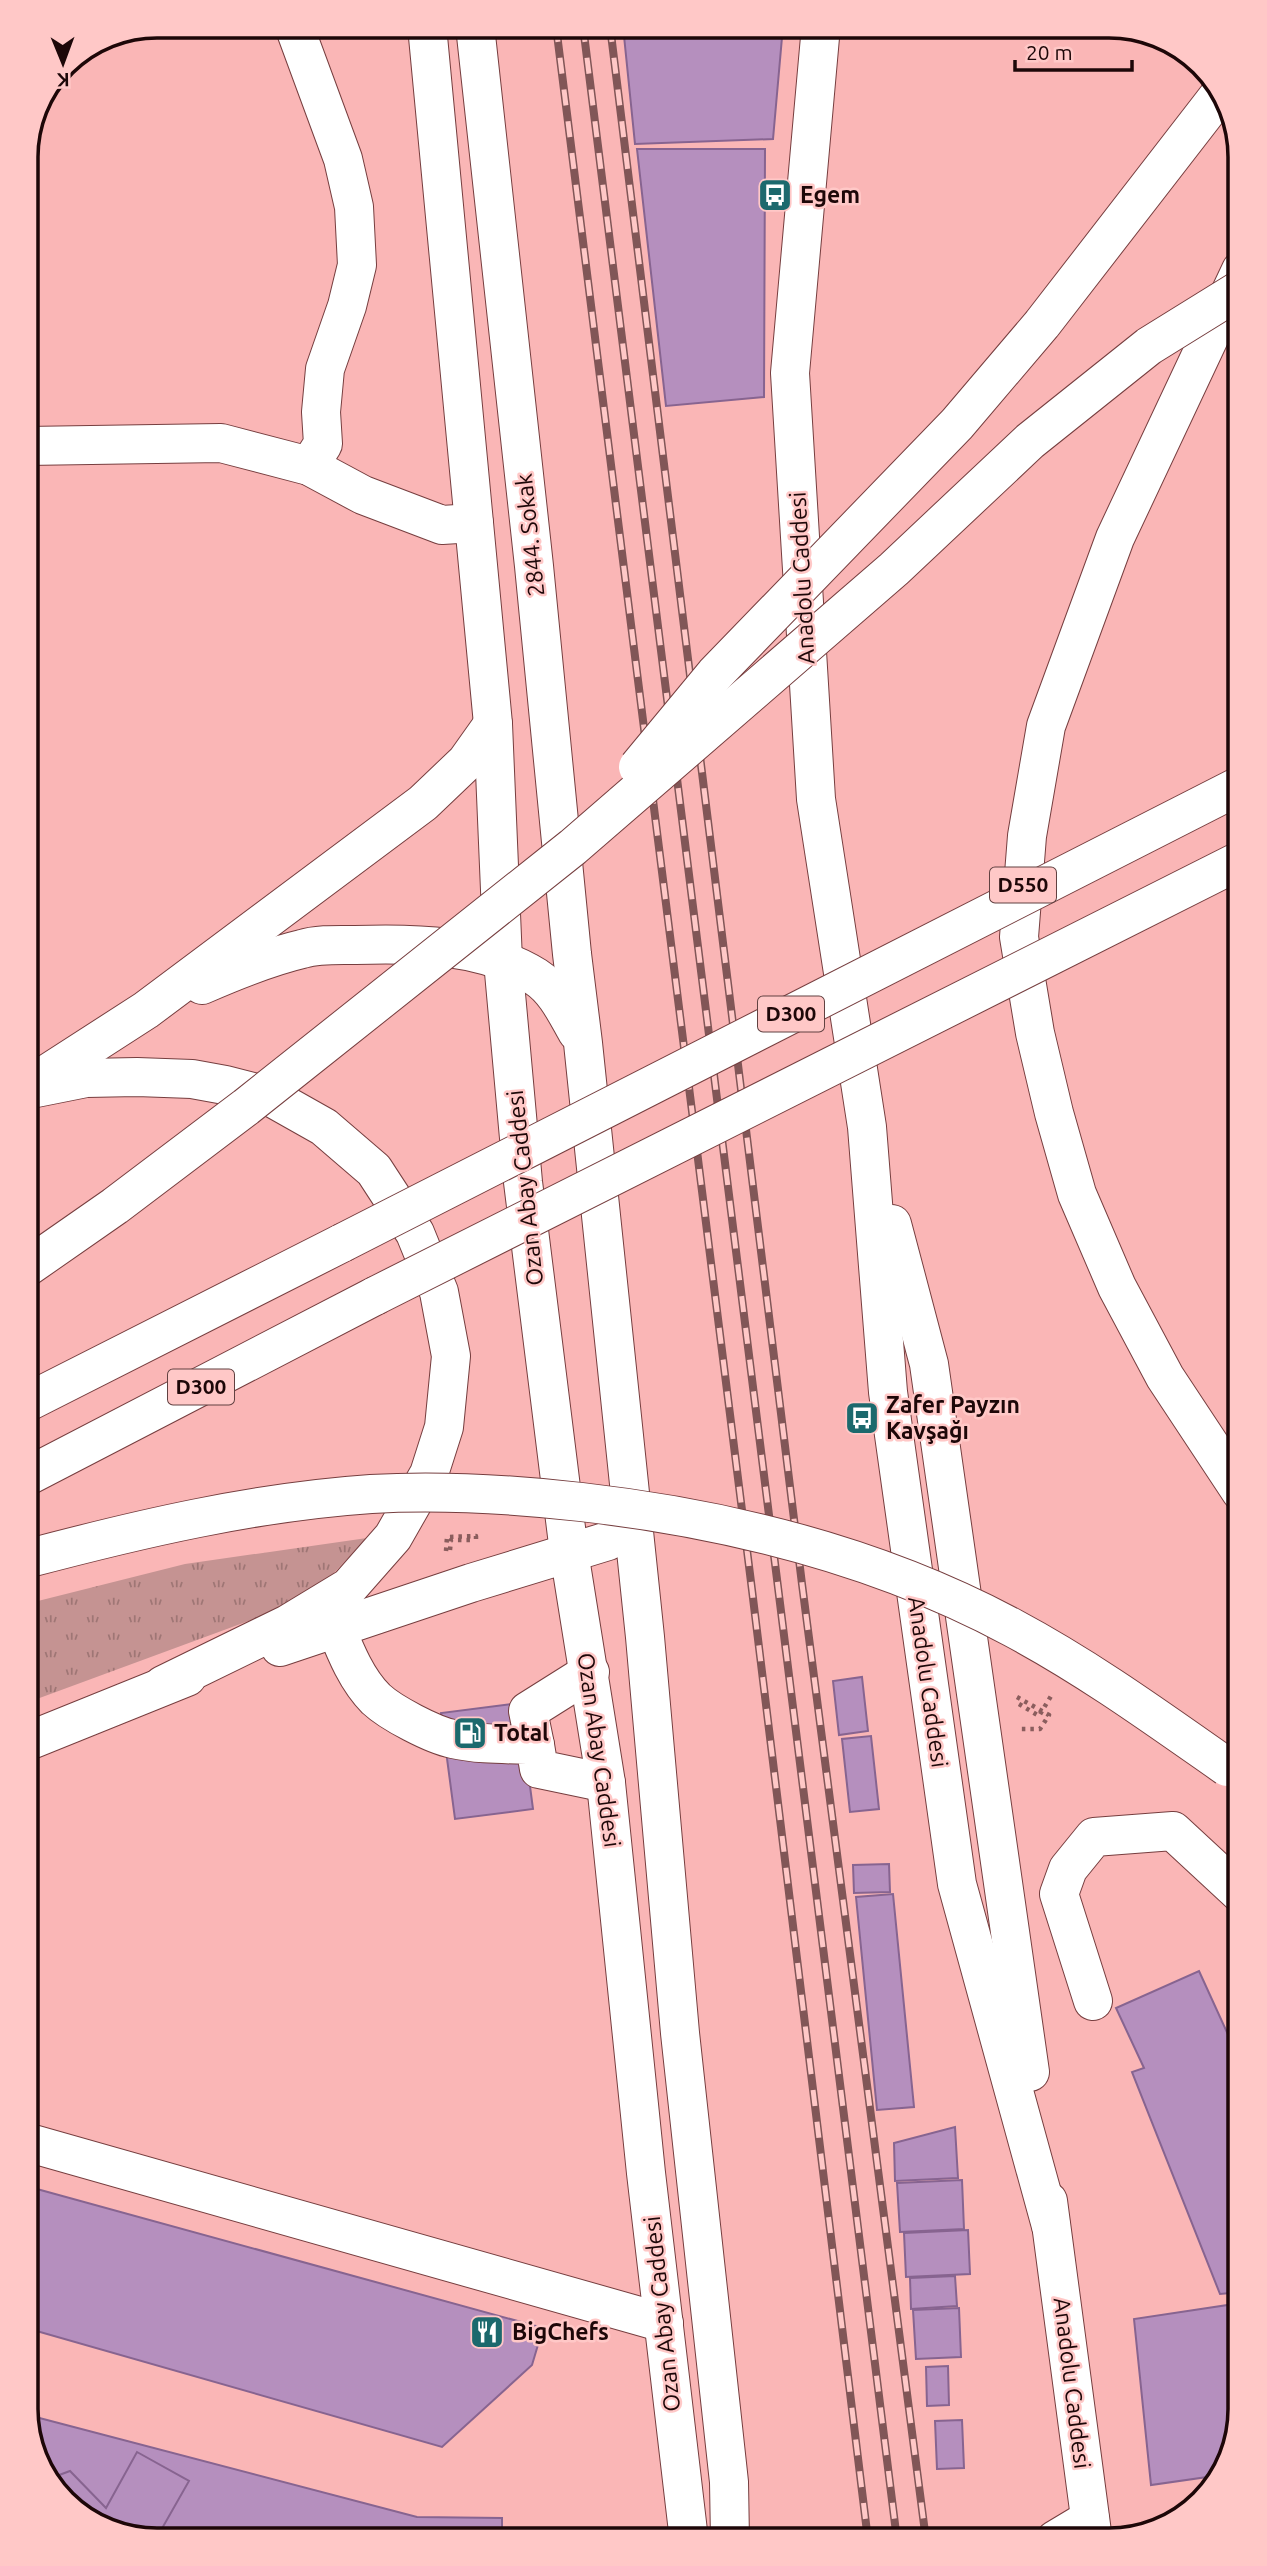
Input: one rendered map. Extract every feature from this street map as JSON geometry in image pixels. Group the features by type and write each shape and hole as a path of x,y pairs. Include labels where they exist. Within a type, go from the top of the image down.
{"main road":[{"path":"298,38 343,159 355,207 357,265 348,306 326,369 321,412 323,444 309,466"},
{"path":"428,38 493,724 503,961"},
{"name":"2844. Sokak","path":"476,38 583,1043"},
{"name":"Anadolu Caddesi","path":"820,39 790,373 816,799 867,1127 888,1392 957,1884 1051,2226 1091,2528"},
{"path":"573,847 715,674 957,424 1042,324 1214,101"},
{"path":"39,1259 116,1206 246,1107 573,847 894,569 1030,441 1149,346 1228,297"},
{"name":"D550","path":"1228,298 1115,538 1046,726 1027,836 1019,937 1035,1033 1077,1194 1117,1287 1165,1377 1228,1472"},
{"path":"39,446 221,443 309,466 363,495 442,525 474,523"},
{"path":"39,1081 146,1010 423,803 466,762 493,724"},
{"name":"D300","path":"38,1397 1228,792"},
{"name":"D300","path":"38,1471 375,1296 1228,867"},
{"path":"146,1010 231,973 304,948 421,944 456,949 503,961 538,978 555,995 583,1043 645,1637 680,2033 729,2482 730,2528"},
{"name":"Ozan Abay Caddesi","path":"503,961 523,1182 569,1552 606,1783 688,2528"},
{"path":"38,1737 163,1685 288,1624 349,1587 393,1537 429,1474 444,1427 451,1356 439,1292 415,1233 374,1170 324,1127 269,1096 192,1079 86,1078 39,1087"},
{"path":"38,1556 218,1515 273,1505 370,1494 452,1491 522,1495 656,1511 730,1525 813,1546 945,1596 1012,1627 1084,1669 1228,1769"},
{"path":"163,1685 608,1541 633,1528"},
{"path":"336,1628 348,1661 376,1698 399,1716 452,1739 535,1745"},
{"path":"590,1672 528,1711 539,1769 606,1783"},
{"path":"1093,2001 1059,1894 1068,1869 1094,1837 1173,1831 1228,1882"},
{"path":"38,2145 664,2323"}],"path":[{"path":"1016,1687 1013,1694 1049,1715"},
{"path":"1016,1703 1039,1716 1051,1694 1047,1692"}],"green space":[{"path":"367,1538 331,1576 284,1608 38,1698 38,1601 185,1564"}],"building":[{"path":"624,38 782,39 773,139 635,144"},
{"path":"637,149 765,149 764,397 666,406"},
{"path":"862,1677 868,1731 839,1735 833,1681"},
{"path":"519,1703 533,1809 455,1819 441,1713"},
{"path":"871,1736 879,1809 850,1812 842,1739"},
{"path":"889,1864 890,1892 854,1893 853,1865"},
{"path":"893,1894 914,2107 877,2110 856,1897"},
{"path":"1199,1971 1228,2035 1228,2293 1220,2294 1132,2072 1144,2068 1116,2008"},
{"path":"955,2127 958,2178 895,2181 894,2143"},
{"path":"962,2180 964,2229 900,2232 897,2183"},
{"path":"38,2189 543,2328 532,2365 442,2447 38,2331"},
{"path":"968,2230 970,2274 906,2277 904,2233"},
{"path":"955,2276 957,2306 911,2309 910,2278"},
{"path":"1228,2305 1227,2424 1219,2454 1206,2477 1151,2485 1134,2319"},
{"path":"959,2308 961,2357 916,2359 913,2310"},
{"path":"948,2366 949,2405 927,2406 926,2367"},
{"path":"39,2418 417,2517 502,2518 502,2527 134,2525 98,2512 73,2493 54,2468 41,2432"},
{"path":"962,2420 964,2468 937,2469 935,2421"},
{"path":"137,2452 189,2481 163,2527 150,2527 134,2525 98,2512 73,2493 59,2475 70,2471 106,2508"}],"railway":[{"path":"558,38 867,2528"},
{"path":"585,38 895,2528"},
{"path":"612,38 802,1584 924,2528"}],"place":[{"name":"Egem","path":"775,195"},
{"name":"Zafer Payzın Kavşağı","path":"862,1418"},
{"name":"Total","path":"470,1733"},
{"name":"BigChefs","path":"487,2332"}]}
